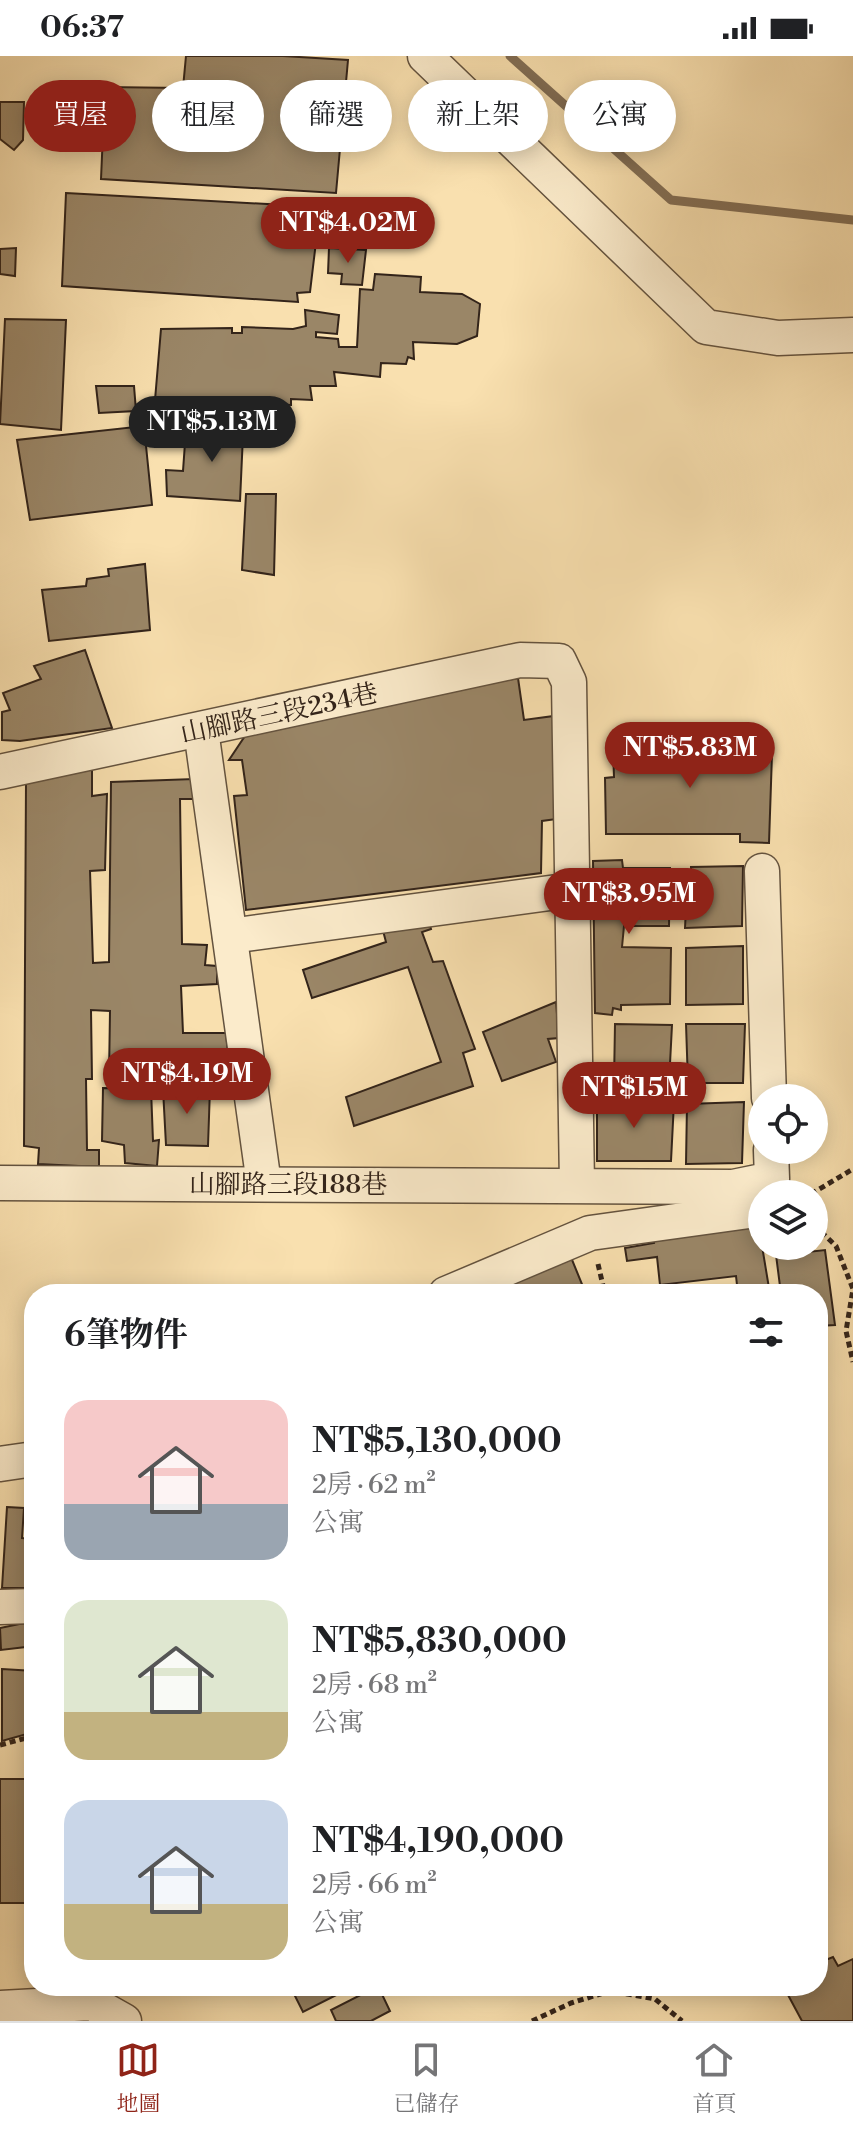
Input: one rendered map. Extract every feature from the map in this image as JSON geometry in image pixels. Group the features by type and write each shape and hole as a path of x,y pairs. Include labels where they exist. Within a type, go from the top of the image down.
{"lane":[{"path":"425,56 706,327 778,338 853,335"},
{"name":"山腳路三段234巷","path":"0,772 520,660 559,661 569,682 572,890"},
{"path":"201,730 264,1184"},
{"path":"762,871 769,1084"},
{"path":"230,936 572,890 577,1185"},
{"name":"山腳路三段188巷","path":"0,1183 733,1187 772,1179 771,1164"},
{"path":"470,1284 590,1233 748,1211"},
{"path":"0,1464 24,1460"},
{"path":"0,1607 24,1606"},
{"path":"0,2008 92,2003 124,2021"}],"path":[{"path":"828,1184 853,1169"},
{"path":"828,1238 836,1246 853,1289 846,1331 853,1362"},
{"path":"0,1745 24,1739"},
{"path":"532,2021 594,1996"},
{"path":"638,1996 655,1999 682,2021"}],"building":[{"path":"186,56 348,60 346,80 280,80 280,152 340,152 336,193 101,179 102,152 136,152 136,87 152,88 152,152 264,152 264,80 184,80"},
{"path":"0,102 24,102 23,140 14,150 0,139"},
{"path":"66,193 302,206 304,221 318,225 310,292 297,293 298,302 62,286"},
{"path":"16,248 15,276 0,274 0,249"},
{"path":"329,248 366,250 362,285 341,284 342,274 328,273"},
{"path":"375,274 421,277 420,292 462,294 480,304 477,336 457,344 413,342 414,359 408,357 406,364 381,363 380,377 334,372 336,386 310,386 312,400 291,399 291,405 155,400 161,329 232,328 232,333 242,333 242,327 293,329 306,326 305,310 339,315 337,334 316,332 316,337 338,339 339,347 357,347 360,289 373,290"},
{"path":"5,319 66,320 61,430 0,424"},
{"path":"96,386 134,386 136,411 99,413"},
{"path":"244,413 240,501 167,496 166,470 183,471 185,443 207,443 206,423"},
{"path":"144,426 152,505 30,520 17,440"},
{"path":"246,494 276,494 274,575 242,570"},
{"path":"145,564 150,630 49,641 42,590 86,586 87,579 109,576 108,569"},
{"path":"85,650 112,728 20,741 2,740 2,712 10,710 3,693 41,679 34,666"},
{"path":"518,678 524,720 554,716 557,819 542,821 541,873 246,910 234,796 247,795 242,760 229,760 249,730"},
{"path":"739,739 741,755 772,754 769,843 740,842 740,834 606,834 605,778 614,777 613,748 642,744 641,740"},
{"path":"92,768 92,796 107,794 105,870 90,871 93,963 109,962 111,782 194,779 195,799 180,799 182,944 207,945 205,965 217,966 217,984 181,986 183,1033 226,1033 228,1052 181,1051 181,1076 109,1076 110,1011 91,1010 92,1079 86,1079 87,1150 99,1150 99,1167 38,1164 39,1148 24,1146 26,782"},
{"path":"622,860 623,868 670,868 669,926 624,926 622,947 671,948 670,1004 621,1005 621,1010 613,1008 612,1015 595,1013 593,861"},
{"path":"743,866 742,926 685,928 686,908 692,906 691,867"},
{"path":"428,918 431,929 422,932 433,962 443,961 475,1049 463,1053 473,1086 354,1126 346,1097 441,1062 408,967 312,998 303,970 386,942 381,923"},
{"path":"743,946 743,1004 686,1005 686,948"},
{"path":"556,1002 559,1038 548,1039 556,1062 502,1081 483,1032"},
{"path":"615,1024 672,1025 669,1083 614,1082"},
{"path":"686,1024 745,1024 743,1083 688,1083"},
{"path":"103,1088 151,1089 153,1141 159,1140 157,1166 125,1163 124,1145 102,1141"},
{"path":"210,1088 208,1146 166,1145 163,1089"},
{"path":"649,1097 650,1104 674,1102 671,1161 597,1161 597,1098"},
{"path":"744,1102 742,1163 686,1164 687,1104"},
{"path":"748,1223 748,1260 764,1260 768,1284 737,1284 736,1276 660,1284 657,1257 627,1261 625,1248 654,1243 653,1236"},
{"path":"568,1250 582,1284 504,1284"},
{"path":"777,1260 826,1260 835,1325 828,1325 828,1284 780,1284"},
{"path":"7,1507 24,1508 24,1588 2,1588"},
{"path":"24,1623 24,1647 1,1650 0,1628"},
{"path":"2,1669 24,1670 24,1735 2,1741"},
{"path":"0,1779 24,1779 24,1903 0,1903"},
{"path":"833,1957 838,1966 853,1959 853,2021 802,2021 789,1996 828,1996 828,1959"},
{"path":"295,1996 334,1996 303,2012"},
{"path":"358,1996 383,1996 390,2011 371,2021 336,2021 331,2010"}],"waterway":[{"path":"510,56 671,200 853,220"}]}
